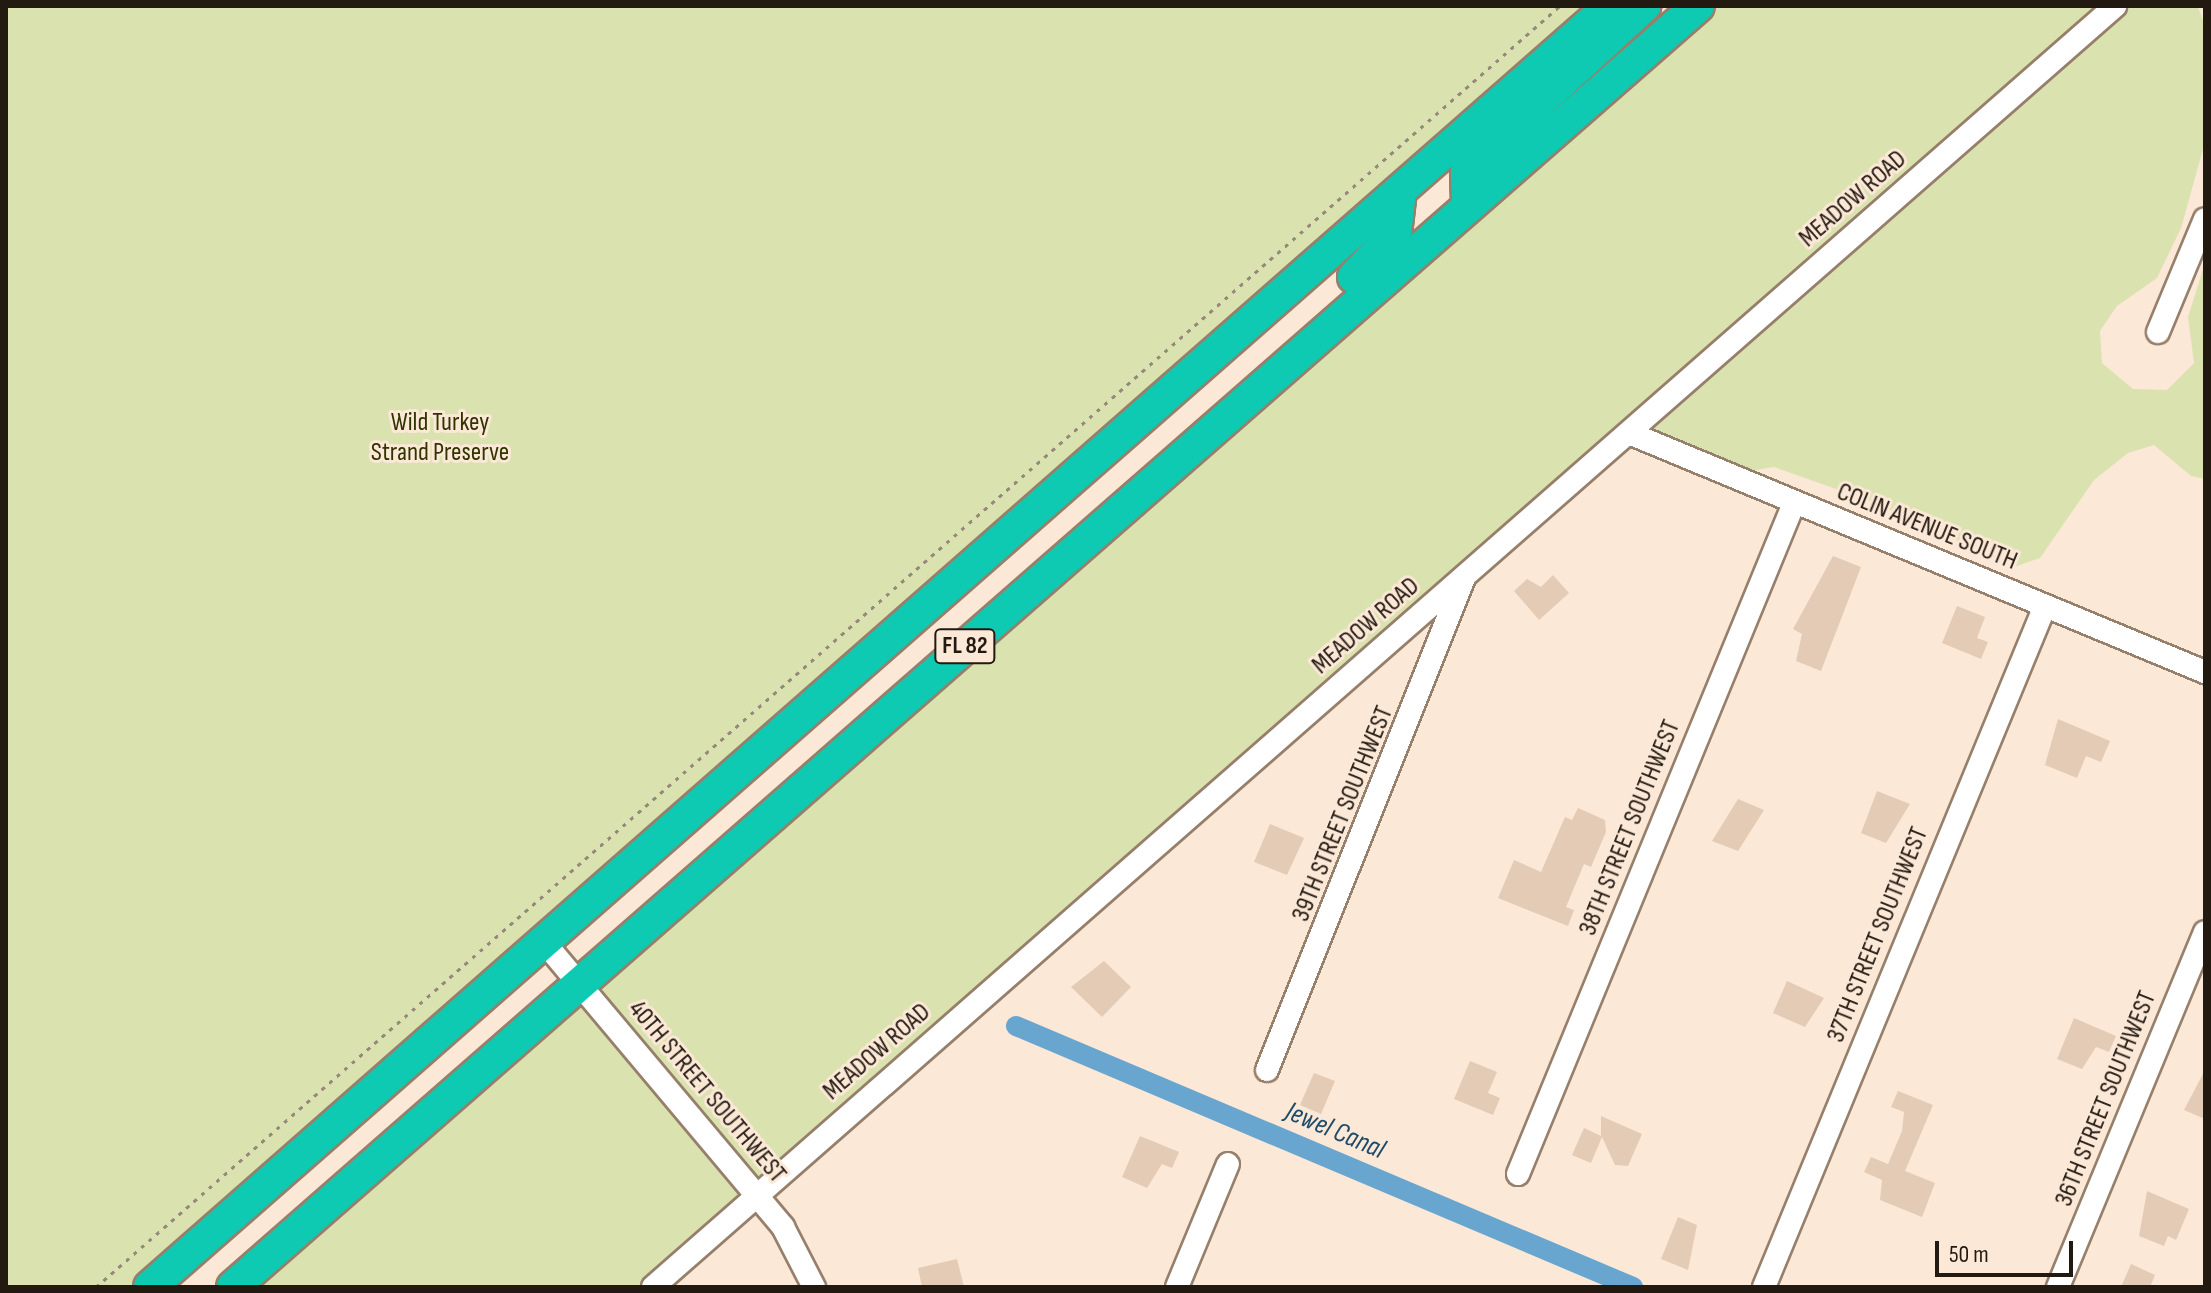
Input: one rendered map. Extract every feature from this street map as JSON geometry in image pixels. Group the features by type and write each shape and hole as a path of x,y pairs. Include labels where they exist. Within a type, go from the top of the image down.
{"highway":[{"name":"FL 82","path":"150,1287 1610,6"},
{"path":"1468,203 1467,172 1481,156 1644,6"},
{"name":"FL 82","path":"233,1287 1468,203 1698,6"},
{"path":"1158,477 1178,433 1395,234 1400,191"}],"street":[{"name":"MEADOW ROAD","path":"653,1287 2115,6"},
{"path":"2158,332 2205,219"},
{"name":"COLIN AVENUE SOUTH","path":"1629,433 2205,672"},
{"name":"38TH STREET SOUTHWEST","path":"1518,1174 1794,503"},
{"name":"39TH STREET SOUTHWEST","path":"1267,1070 1464,577"},
{"name":"37TH STREET SOUTHWEST","path":"1764,1287 2045,606"},
{"name":"36TH STREET SOUTHWEST","path":"2058,1287 2205,932"},
{"name":"40TH STREET SOUTHWEST","path":"544,942 756,1194 795,1244 814,1287"},
{"path":"1177,1287 1228,1164"}],"path":[{"path":"96,1287 1560,6"}],"green space":[{"name":"Wild Turkey Strand Preserve","path":"6,6 1595,6 1365,208 1358,204 133,1287 6,1287"},
{"path":"1714,6 2198,7 2205,26 2205,142 2181,228 2157,278 2117,306 2100,331 2102,363 2133,389 2167,390 2194,363 2188,317 2205,263 2205,479 2191,476 2154,445 2128,453 2094,480 2040,558 2014,567 1873,502 1774,467 1731,474 1634,432 656,1287 249,1287"}],"building":[{"path":"1833,556 1861,567 1821,671 1796,661 1802,634 1793,629"},
{"path":"1553,575 1569,593 1539,620 1514,591 1527,579 1541,587"},
{"path":"1957,606 1985,617 1977,638 1988,642 1981,659 1942,643"},
{"path":"2058,719 2110,741 2101,762 2086,756 2077,778 2045,765"},
{"path":"1877,791 1910,804 1886,843 1861,833"},
{"path":"1738,799 1764,810 1738,851 1712,841"},
{"path":"1578,808 1605,820 1606,832 1591,867 1584,864 1566,907 1574,910 1568,926 1498,898 1514,860 1541,872 1565,817 1572,820"},
{"path":"1270,824 1304,838 1287,875 1254,862"},
{"path":"1104,961 1131,987 1102,1017 1071,987"},
{"path":"1787,981 1824,998 1805,1027 1773,1013"},
{"path":"2074,1018 2116,1036 2109,1052 2096,1047 2082,1069 2057,1059"},
{"path":"1470,1061 1497,1072 1488,1093 1500,1098 1493,1115 1454,1099"},
{"path":"2205,1070 2205,1119 2184,1110"},
{"path":"1314,1073 1335,1081 1321,1114 1300,1105"},
{"path":"1898,1091 1933,1105 1905,1171 1935,1183 1922,1217 1880,1200 1882,1180 1864,1172 1871,1157 1888,1164 1902,1131 1904,1112 1891,1107"},
{"path":"1601,1116 1642,1134 1628,1166 1615,1165 1602,1137 1591,1163 1572,1155 1584,1128 1601,1136"},
{"path":"1140,1136 1179,1152 1172,1168 1162,1164 1147,1188 1122,1177"},
{"path":"2147,1191 2189,1209 2176,1240 2168,1236 2164,1246 2139,1236"},
{"path":"1678,1217 1697,1225 1688,1270 1661,1259"},
{"path":"957,1259 964,1287 922,1287 918,1268"},
{"path":"2131,1264 2155,1275 2150,1287 2121,1287"}],"waterway":[{"name":"Jewel Canal","path":"1016,1026 1633,1287"}]}
